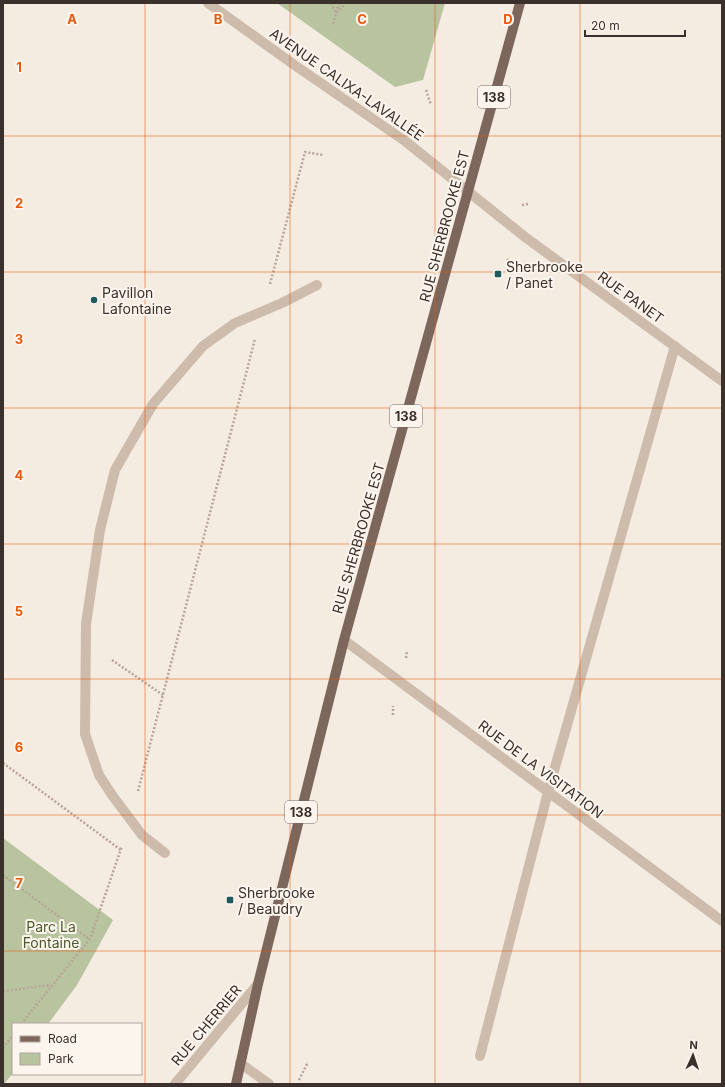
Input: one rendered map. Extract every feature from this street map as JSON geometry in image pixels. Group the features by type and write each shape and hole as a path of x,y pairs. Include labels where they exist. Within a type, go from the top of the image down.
{"main road":[{"name":"RUE SHERBROOKE EST","path":"236,1084 258,984 344,640 520,3"}],"street":[{"name":"AVENUE CALIXA-LAVALLÉE","path":"208,3 293,64 406,141 468,191"},
{"name":"RUE PANET","path":"468,191 525,237 722,381"},
{"path":"165,853 142,835 130,821 99,775 85,734 86,624 100,530 115,470 153,404 203,346 235,323 282,303 317,284"},
{"path":"480,1056 548,792 675,346"},
{"name":"RUE DE LA VISITATION","path":"344,640 722,921"},
{"name":"RUE CHERRIER","path":"175,1084 258,984"},
{"path":"240,1063 269,1084"}],"path":[{"path":"331,3 336,13"},
{"path":"333,24 339,3"},
{"path":"336,13 346,3"},
{"path":"426,90 431,105"},
{"path":"23,1023 90,939 121,850 130,821 305,152 323,155"},
{"path":"507,258 511,263"},
{"path":"112,660 163,695"},
{"path":"392,715 393,706"},
{"path":"3,763 121,850"},
{"path":"3,875 90,939"},
{"path":"3,991 52,985"},
{"path":"3,1048 12,1036"},
{"path":"299,1080 308,1062"}],"green space":[{"path":"277,3 445,3 423,80 395,87"},
{"name":"Parc La Fontaine","path":"3,838 113,920 77,985 49,1023 12,1023 12,1074 3,1084"}],"place":[{"name":"Sherbrooke / Panet","path":"498,274"},
{"name":"Pavillon Lafontaine","path":"94,300"},
{"name":"Sherbrooke / Beaudry","path":"230,900"}]}
